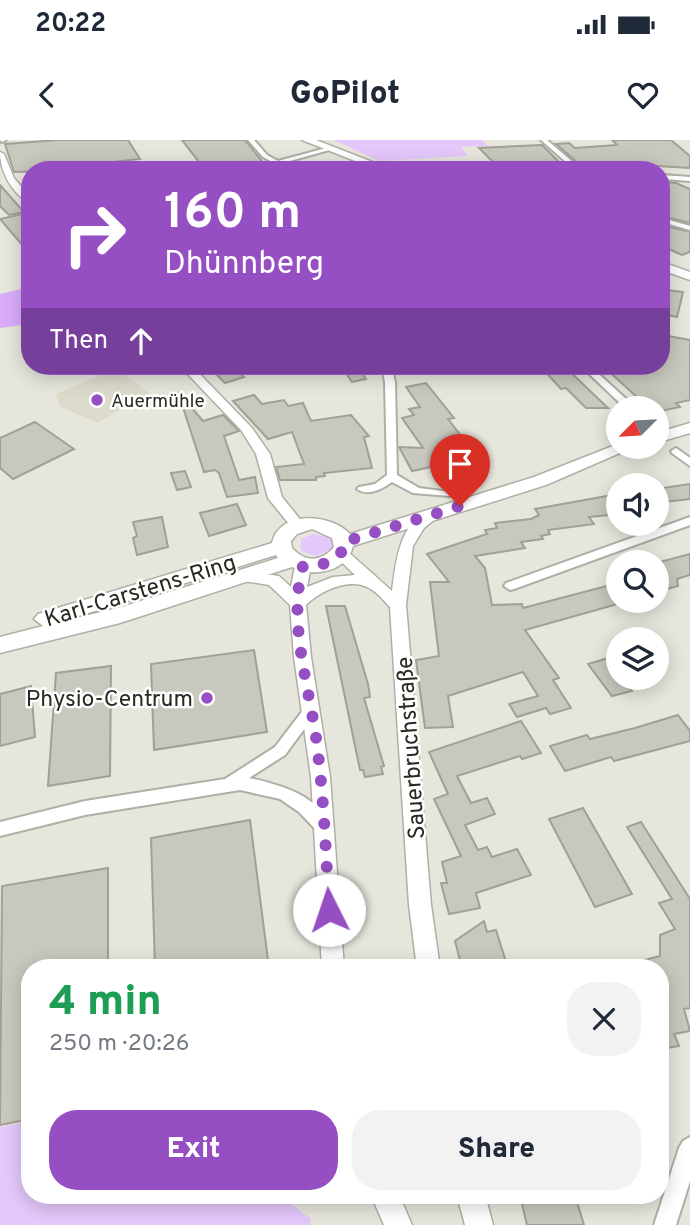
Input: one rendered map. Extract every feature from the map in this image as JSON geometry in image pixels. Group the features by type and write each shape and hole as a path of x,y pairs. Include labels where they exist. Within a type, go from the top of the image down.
{"main road":[{"path":"295,140 361,161"},
{"path":"307,140 353,161"},
{"path":"670,269 690,276"},
{"path":"669,434 689,428"},
{"path":"340,542 540,481 606,453"},
{"path":"340,542 325,525 298,526 281,538 291,558 325,564 340,542 446,494 530,469 597,456"},
{"name":"Karl-Carstens-Ring","path":"0,645 120,615 244,576 291,558"},
{"name":"Karl-Carstens-Ring","path":"0,633 291,558"}],"street":[{"path":"251,140 270,161"},
{"path":"544,140 568,161"},
{"path":"295,161 327,150"},
{"path":"0,154 10,179 21,192"},
{"path":"670,178 690,179"},
{"path":"670,222 690,228"},
{"path":"195,375 246,428 263,454 275,498 298,526"},
{"path":"389,375 392,476 399,484 416,491 446,494"},
{"path":"595,375 618,396"},
{"path":"676,451 690,464"},
{"path":"363,489 378,487 392,476"},
{"name":"Sauerbruchstraße","path":"428,959 420,905 398,605 406,546 419,525 434,514"},
{"path":"510,586 690,521"},
{"path":"340,542 398,605"},
{"path":"291,558 312,709 324,827 331,959"},
{"path":"244,576 274,580 298,603"},
{"path":"298,603 317,587 329,582 342,579 374,582"},
{"path":"226,785 279,751 312,709"},
{"path":"0,829 65,812 252,783 284,793 305,807 324,827"},
{"path":"665,1225 690,1148"},
{"path":"389,1204 398,1225"},
{"path":"473,1204 479,1225"}],"shaded area":[{"path":"334,140 482,140 488,146 461,147 468,156 379,161"},
{"path":"21,289 21,325 0,328 0,294"},
{"name":"Auermühle","path":"102,375 124,375 149,393 97,423 60,406 56,394"},
{"path":"312,534 329,536 334,542 332,549 317,556 301,551 301,539"},
{"path":"21,1123 21,1204 291,1204 311,1219 310,1225 0,1225 0,1127"}],"building":[{"path":"58,140 128,140 140,159 21,161 21,172 14,172 5,144"},
{"path":"182,140 245,140 262,161 198,161"},
{"path":"612,140 671,140 690,156 690,168 670,167 670,161 575,161 556,144 569,143 575,148 617,145"},
{"path":"542,145 558,161 492,161 479,148"},
{"path":"670,183 690,189 690,223 670,218"},
{"path":"0,185 21,209 21,213 9,215 0,206"},
{"path":"21,214 21,244 0,219"},
{"path":"670,227 690,232 690,252 682,255 670,250"},
{"path":"670,290 683,292 677,317 670,316"},
{"path":"670,336 690,340 690,400 676,403 680,407 669,409 669,396 636,396 613,375 670,375"},
{"path":"217,375 244,377 225,383"},
{"path":"347,375 363,375 366,379 352,382"},
{"path":"548,375 573,375 606,408 586,408 566,388 561,389"},
{"path":"426,383 454,418 448,419 472,450 444,456 449,463 412,471 399,447 423,448 402,418 414,415 409,409 420,407 406,387"},
{"path":"178,392 203,421 223,415 239,431 224,436 239,480 255,477 258,493 227,497 219,473 215,470 204,472"},
{"path":"254,395 262,404 284,400 288,406 303,403 311,421 351,415 369,436 364,437 372,468 324,473 325,476 316,477 316,480 280,480 276,467 304,464 292,432 268,439 233,401"},
{"path":"35,422 74,449 13,479 0,468 0,438"},
{"path":"185,471 191,487 177,490 171,473"},
{"path":"690,484 690,499 669,501 669,487"},
{"path":"606,496 606,515 589,517 594,524 548,530 550,534 541,536 543,539 521,542 525,548 475,556 485,568 492,605 522,604 523,608 606,586 606,607 525,630 559,678 553,680 571,708 550,714 546,708 517,717 509,704 538,696 523,672 448,696 453,727 425,728 416,660 439,656 430,582 449,582 427,554 487,534 485,530 497,528 495,523 531,519 539,515 535,509"},
{"path":"237,504 246,525 209,536 200,513"},
{"path":"162,517 168,547 137,555 133,538 137,536 133,522"},
{"path":"690,554 690,575 677,579 678,586 669,588 669,560"},
{"path":"326,606 345,606 368,684 370,697 364,698 384,766 381,767 383,774 365,777 363,770 360,770"},
{"name":"Physio-Centrum","path":"254,650 267,732 154,750 151,664"},
{"path":"606,659 606,688 588,664"},
{"path":"111,666 110,776 48,786 56,673"},
{"path":"31,686 35,737 0,746 0,694"},
{"path":"608,690 632,691 612,696"},
{"path":"678,715 690,731 690,741 614,761 611,757 565,771 550,746 587,735 590,739"},
{"path":"521,721 541,753 522,759 520,756 457,776 471,803 487,798 495,814 465,825 478,850 487,847 492,857 517,849 531,875 476,893 480,908 449,914 441,883 447,883 442,862 461,856 434,799 448,794 429,752"},
{"path":"583,808 632,894 595,907 549,819"},
{"path":"250,820 268,959 155,959 151,838"},
{"path":"641,822 690,899 690,1008 684,1009 690,1031 674,1034 679,1046 669,1048 669,959 648,959 660,956 660,935 675,929 659,903 672,899 627,827"},
{"path":"108,868 108,959 21,959 21,1121 0,1125 2,886"},
{"path":"484,921 487,932 496,930 505,959 460,959 455,941"},
{"path":"522,1204 578,1204 584,1225 527,1225"}],"place":[{"name":"Auermühle","path":"97,400"},
{"name":"Physio-Centrum","path":"207,698"}],"route":[{"path":"329,910 322,787 299,617 299,582 303,566 318,566 332,561 341,554 344,542 460,506"}]}
